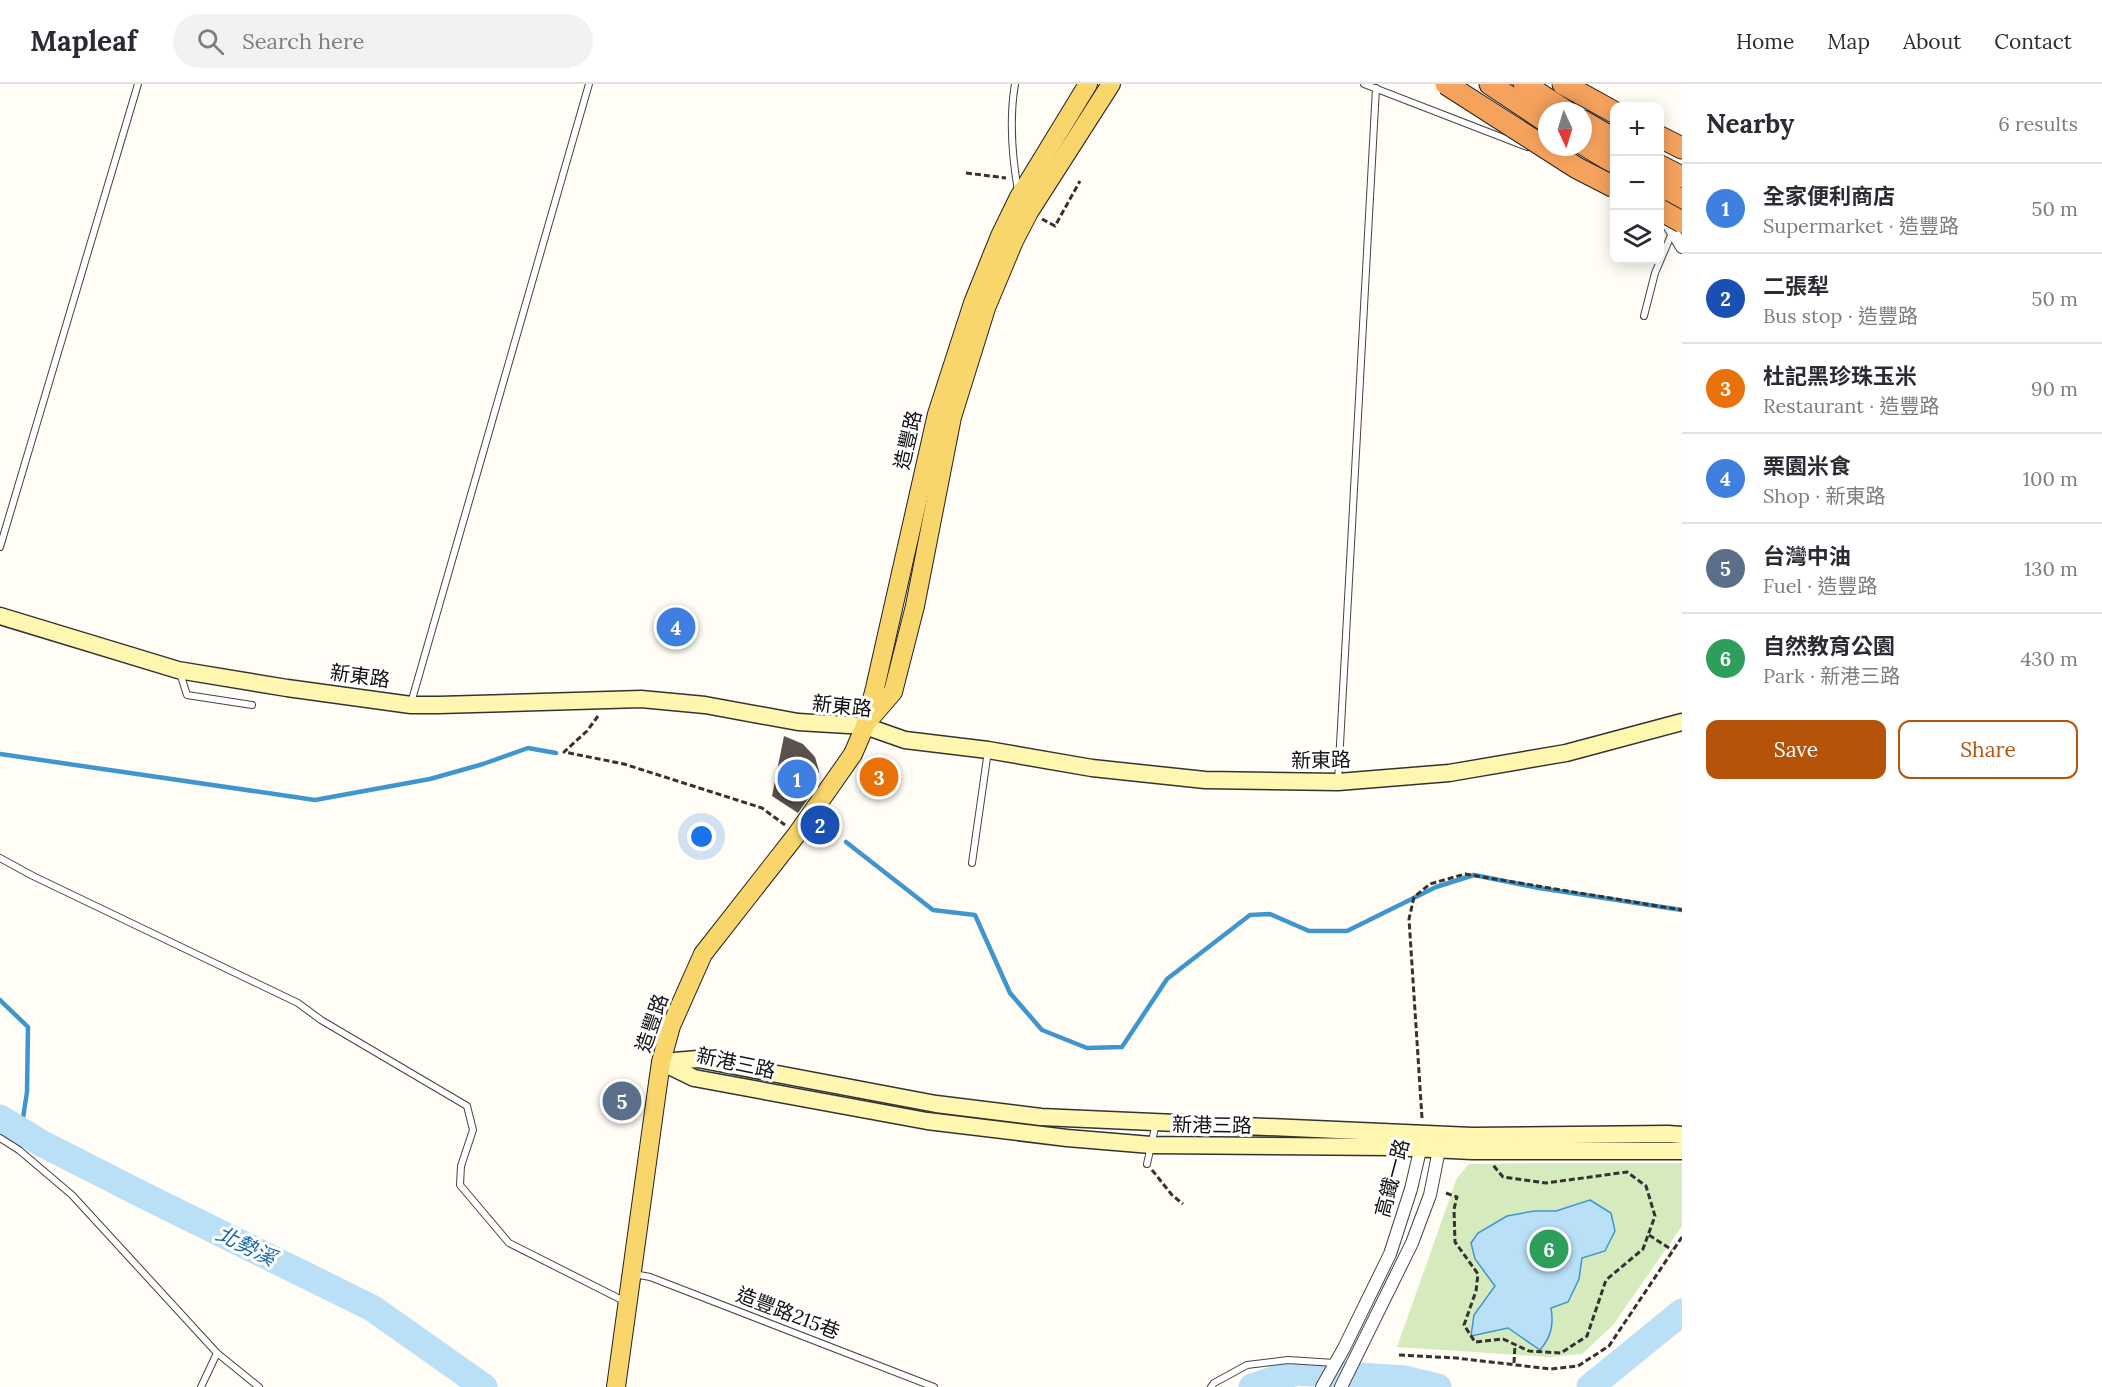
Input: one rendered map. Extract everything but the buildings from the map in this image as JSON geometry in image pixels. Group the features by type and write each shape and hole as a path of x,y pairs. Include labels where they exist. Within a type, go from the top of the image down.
{"highway":[{"path":"1446,84 1577,168 1610,185"},
{"path":"1490,84 1538,116"},
{"path":"1524,84 1552,102"},
{"path":"1563,84 1610,110"},
{"path":"1592,126 1610,137"},
{"path":"1664,139 1682,148"},
{"path":"1592,150 1610,161"},
{"path":"1664,168 1682,177"},
{"path":"1664,191 1682,200"},
{"path":"1660,210 1677,227"}],"main road":[{"path":"1024,191 1088,84"},
{"name":"造豐路","path":"616,1387 661,1062 671,1026 703,954 796,834 853,754 865,726 893,693 915,606 952,417 986,308 1014,241 1024,191 1047,186 1111,84"}],"street":[{"path":"1516,84 1543,102"},
{"path":"1592,134 1610,146"},
{"path":"1677,227 1682,247"},
{"name":"新東路","path":"0,616 178,670 286,688 411,705 641,699 705,705 798,722 865,726 905,740 988,750 1092,768 1205,780 1338,782 1449,773 1566,753 1682,722"},
{"name":"新港三路","path":"661,1062 699,1059 936,1104 1029,1116 1156,1122 1422,1142 1439,1150 1682,1151"},
{"name":"新港三路","path":"661,1062 694,1078 927,1121 1067,1138 1151,1145 1390,1147 1470,1136 1682,1135"},
{"name":"高鐵一路","path":"1322,1387 1344,1348 1390,1254 1411,1188 1422,1142"},
{"name":"高鐵一路","path":"1341,1387 1412,1243 1430,1194 1439,1150"}],"lane":[{"path":"0,547 138,84"},
{"path":"411,705 589,84"},
{"path":"1016,84 1013,98 1012,137 1024,191"},
{"path":"1364,84 1610,179"},
{"path":"1338,782 1376,88"},
{"path":"1644,316 1655,273 1677,227"},
{"path":"178,670 187,695 252,705"},
{"path":"972,863 988,750"},
{"path":"0,858 298,1003 321,1020 467,1106 474,1130 461,1166 460,1185 509,1243 628,1303"},
{"path":"1147,1164 1156,1122"},
{"path":"0,1138 19,1150 72,1195 217,1353 259,1387"},
{"name":"造豐路215巷","path":"630,1274 650,1277 934,1387"},
{"path":"201,1387 217,1353"},
{"path":"1211,1387 1214,1383 1247,1365 1288,1360 1336,1363"}],"path":[{"path":"966,173 1024,191 1055,226 1080,181"},
{"path":"611,699 587,731 564,752 624,764 762,808 796,834"},
{"path":"1422,1142 1409,919 1414,897 1430,884 1465,874 1682,910"},
{"path":"1446,1193 1458,1197 1454,1209 1455,1242 1478,1275 1476,1291 1464,1325 1475,1342 1503,1339 1529,1351 1561,1353 1587,1336 1606,1280 1643,1249 1649,1234 1655,1216 1646,1186 1627,1172 1546,1183 1503,1178 1488,1159"},
{"path":"1147,1164 1172,1195 1183,1204"},
{"path":"1649,1234 1672,1250"},
{"path":"1399,1355 1514,1363 1551,1369 1578,1366 1609,1346 1682,1237"},
{"path":"1514,1363 1515,1344"}],"green space":[{"path":"1682,1163 1682,1226 1613,1325 1582,1354 1549,1357 1397,1347 1457,1178 1469,1164"}],"water":[{"path":"1590,1200 1611,1213 1615,1231 1605,1251 1582,1258 1579,1279 1568,1302 1551,1308 1551,1330 1540,1350 1508,1328 1471,1336 1474,1315 1495,1286 1475,1259 1471,1243 1478,1233 1507,1216 1534,1211 1556,1211"}],"waterway":[{"path":"0,754 315,800 430,779 528,748 556,753"},
{"path":"846,842 933,910 975,915 1010,993 1042,1030 1087,1048 1122,1047 1167,979 1250,915 1270,914 1309,931 1347,931 1436,887 1474,875 1539,888 1682,910"},
{"path":"0,1000 28,1027 27,1092 21,1131"},
{"name":"北勢溪","path":"0,1118 41,1143 372,1308 484,1387"},
{"name":"北勢溪","path":"1590,1387 1682,1312"},
{"name":"北勢溪","path":"1252,1387 1297,1372 1405,1379 1438,1387"}],"place":[{"name":"栗園米食","path":"676,627"},
{"name":"杜記黑珍珠玉米","path":"879,777"},
{"name":"全家便利商店","path":"797,779"},
{"name":"二張犁","path":"820,825"},
{"name":"台灣中油","path":"622,1101"},
{"name":"自然教育公園","path":"1549,1249"}]}
